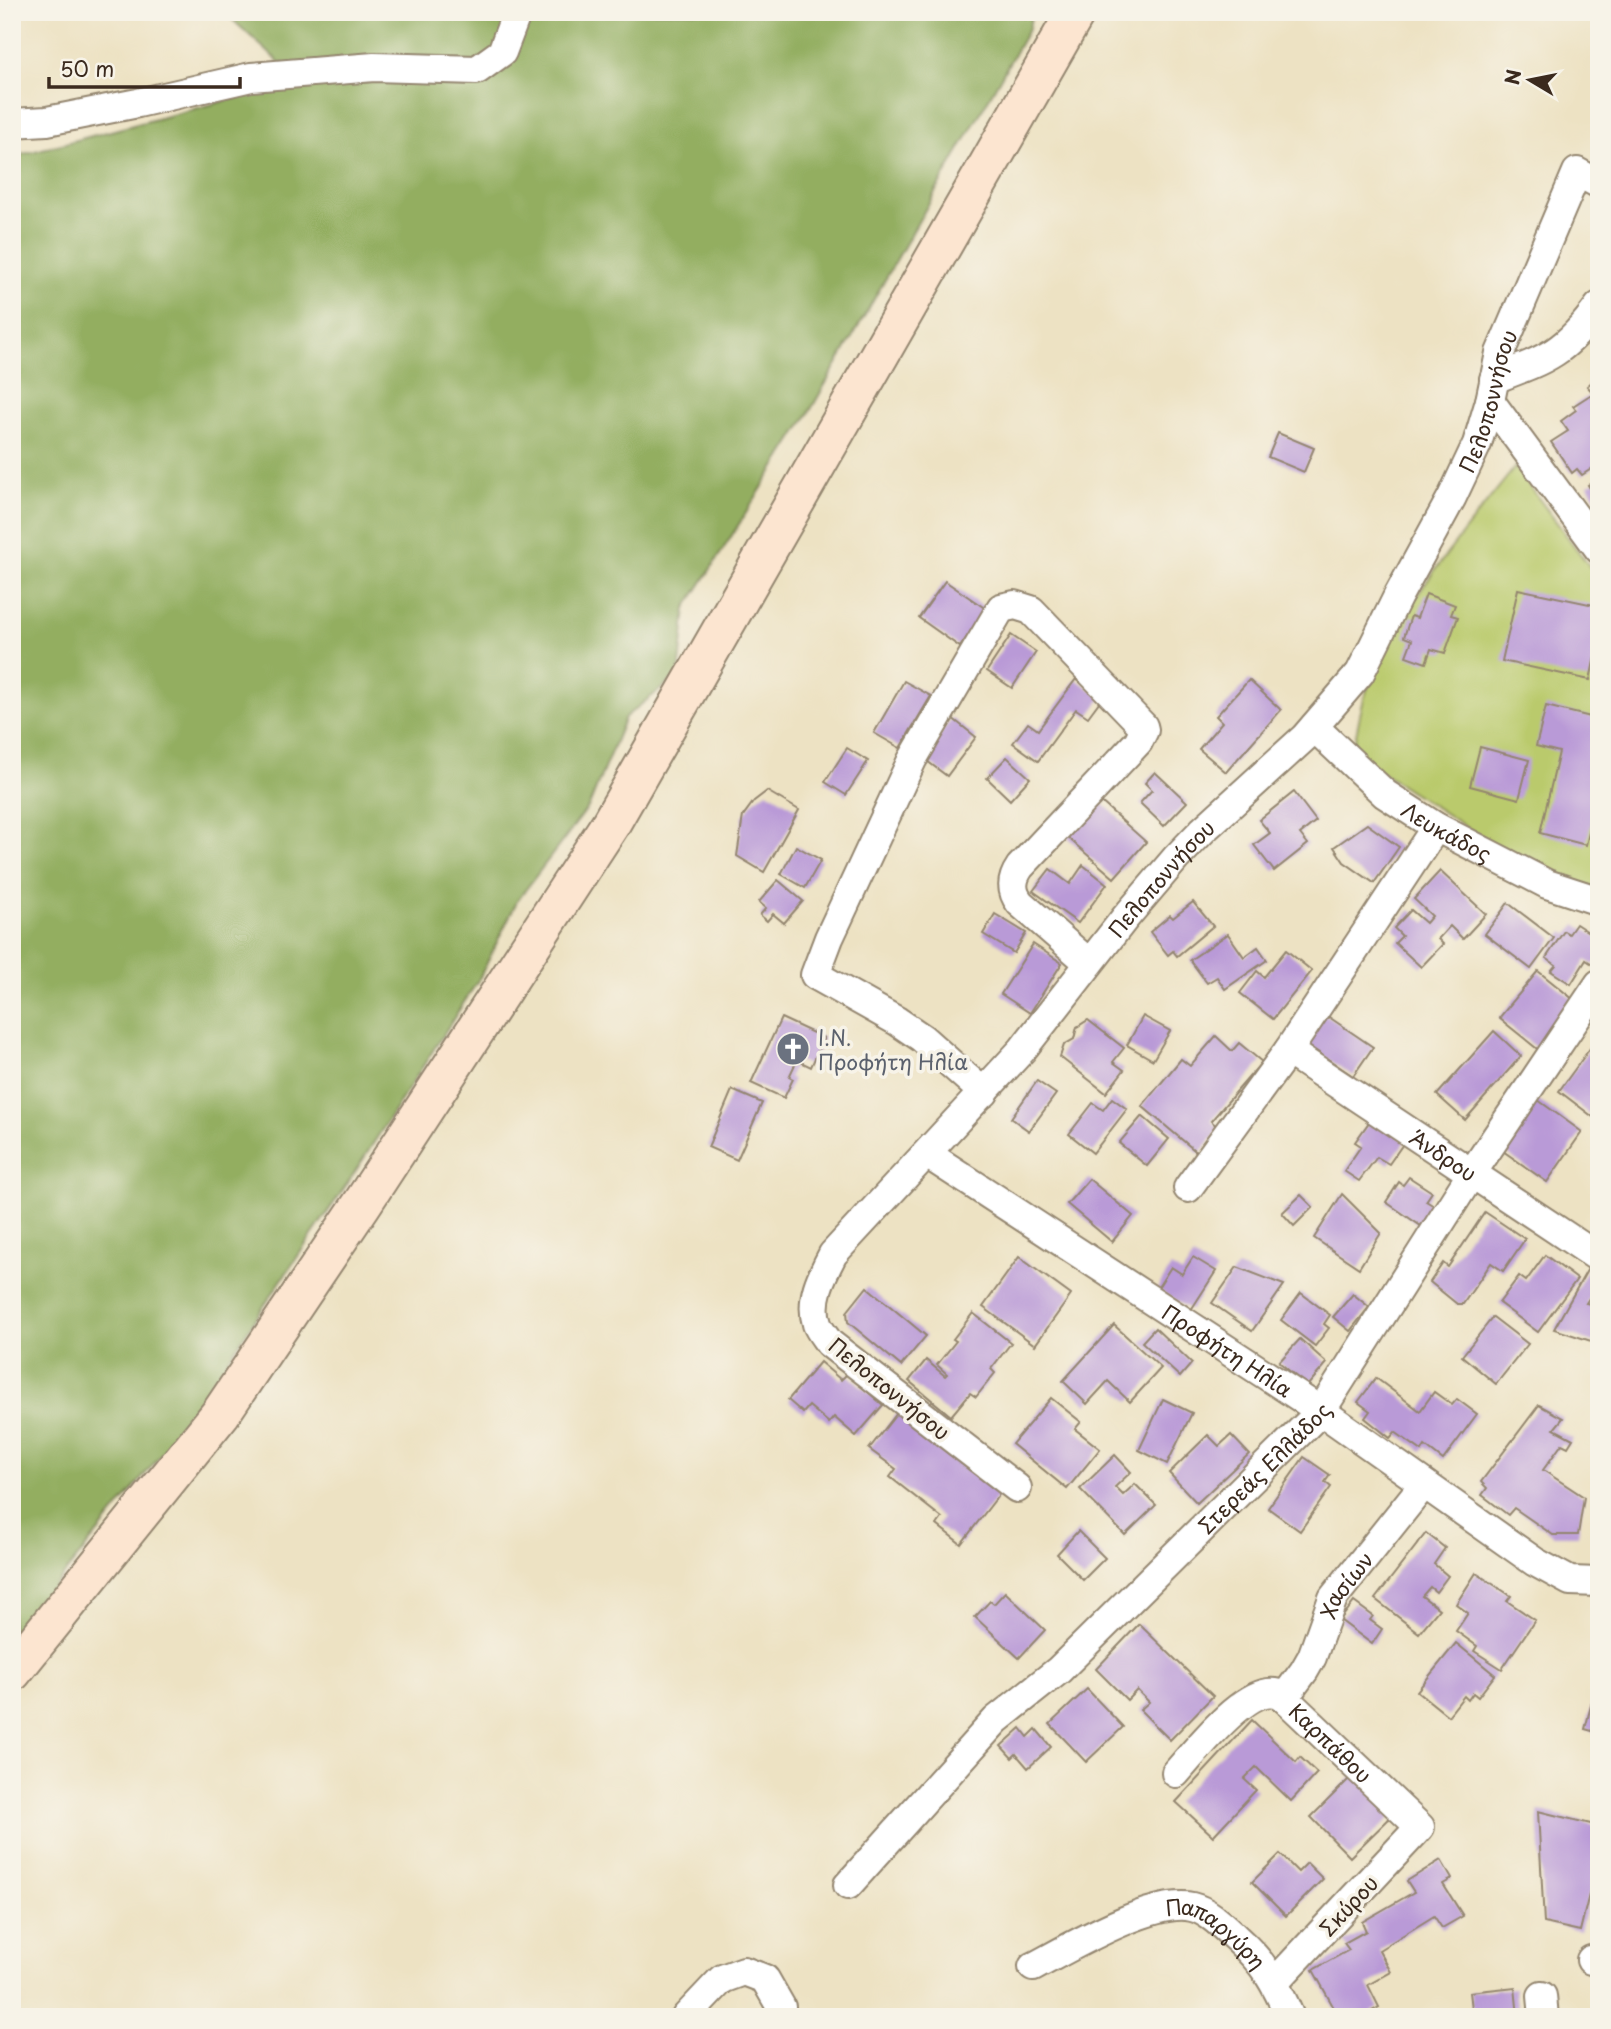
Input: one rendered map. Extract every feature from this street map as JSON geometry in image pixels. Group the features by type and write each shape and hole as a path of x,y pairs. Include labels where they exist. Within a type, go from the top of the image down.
{"street":[{"path":"12,123 47,121 251,76 374,67 477,70 502,52 517,12"},
{"path":"12,1672 221,1413 362,1204 611,823 1076,12"},
{"name":"Πελοποννήσου","path":"1017,1488 829,1343 817,1324 815,1302 820,1279 834,1254 1038,1032 1149,889 1185,849 1314,727 1352,684 1367,662 1398,596 1461,480 1477,444 1500,353 1588,178"},
{"path":"1597,310 1573,339 1554,354 1492,390 1599,549"},
{"path":"984,1093 922,1038 815,975 829,938 912,760 1001,608 1015,605 1031,610 1144,730 1138,742 1020,867 1013,878 1014,895 1020,903 1089,963"},
{"name":"Λευκάδος","path":"1314,727 1385,794 1436,827 1548,884 1599,901"},
{"path":"1188,1188 1288,1051 1436,827"},
{"name":"Στερεάς Ελλάδος","path":"848,1885 996,1720 1059,1670 1321,1411 1472,1173 1599,984"},
{"name":"Άνδρου","path":"1288,1051 1599,1258"},
{"name":"Προφήτη Ηλία","path":"927,1154 1321,1411 1535,1562 1570,1581 1599,1582"},
{"name":"Χασίων","path":"1284,1698 1312,1657 1333,1598 1424,1484"},
{"name":"Καρπάθου","path":"1176,1773 1238,1708 1270,1692 1278,1693 1420,1827"},
{"name":"Σκύρου","path":"1275,1982 1420,1827"},
{"name":"Παπαργύρη","path":"1033,1967 1113,1927 1163,1908 1193,1907 1208,1915 1247,1948 1275,1982 1290,2017"},
{"path":"686,2017 722,1979 744,1971 765,1979 781,2007 779,2017"}],"green space":[{"path":"224,12 1032,12 1029,28 806,418 686,608 679,675 625,717 589,806 517,901 479,979 351,1178 173,1440 12,1639 12,157 300,81"},
{"path":"1515,467 1599,579 1599,890 1509,855 1377,769 1353,747 1367,690 1396,630 1433,573"}],"building":[{"path":"1599,376 1599,464 1582,475 1577,469 1572,473 1551,442 1568,431 1561,421 1576,410 1573,406 1590,395 1593,399 1597,397 1587,386"},
{"path":"1278,433 1314,448 1304,472 1268,457"},
{"path":"1599,479 1599,504 1588,485"},
{"path":"945,581 986,609 960,647 919,618"},
{"path":"1518,589 1599,606 1599,638 1590,680 1502,661"},
{"path":"1426,594 1455,605 1451,615 1458,617 1445,653 1431,649 1426,663 1406,656 1412,640 1404,637 1411,616 1417,618"},
{"path":"1011,635 1036,652 1012,688 987,671"},
{"path":"1076,679 1102,698 1088,717 1076,709 1038,761 1013,743 1028,723 1038,730"},
{"path":"1249,680 1281,710 1226,772 1199,749 1222,722 1216,716"},
{"path":"904,681 931,696 900,748 874,733"},
{"path":"1546,706 1599,719 1599,792 1586,845 1540,833 1559,752 1536,746"},
{"path":"952,718 976,737 947,776 923,758"},
{"path":"1480,747 1529,760 1519,799 1470,786"},
{"path":"847,748 868,761 846,795 825,782"},
{"path":"1007,757 1030,778 1010,800 987,778"},
{"path":"1155,772 1187,802 1164,826 1140,803 1152,790 1145,783"},
{"path":"767,791 799,810 764,872 737,856 743,816 754,801"},
{"path":"1294,792 1316,821 1300,834 1308,844 1274,871 1254,845 1270,833 1259,820"},
{"path":"1099,800 1146,842 1114,878 1067,837"},
{"path":"1367,824 1399,847 1374,883 1344,862 1334,847"},
{"path":"796,846 821,860 805,888 781,874"},
{"path":"1083,865 1107,884 1078,923 1033,891 1050,869 1070,884"},
{"path":"1440,871 1486,914 1463,939 1450,926 1438,939 1443,944 1421,967 1395,943 1402,936 1394,928 1411,910 1426,923 1432,916 1414,899"},
{"path":"778,880 803,901 784,923 773,914 767,921 760,915 766,908 759,902"},
{"path":"1193,902 1213,926 1177,956 1173,951 1168,955 1150,932 1170,915 1173,918"},
{"path":"1508,903 1554,938 1531,969 1485,934"},
{"path":"995,914 1026,933 1014,953 983,934"},
{"path":"1576,924 1599,939 1599,957 1594,965 1586,960 1571,984 1551,971 1556,965 1546,958 1564,931 1569,934"},
{"path":"1228,934 1244,957 1258,947 1267,960 1225,989 1217,977 1207,983 1190,960"},
{"path":"1033,944 1062,963 1030,1013 1001,994"},
{"path":"1286,950 1312,971 1273,1019 1240,993 1257,971 1264,977"},
{"path":"1538,971 1574,1000 1557,1021 1563,1025 1541,1052 1499,1018"},
{"path":"1323,1013 1373,1047 1353,1076 1303,1042"},
{"path":"1143,1016 1170,1031 1153,1060 1127,1045"},
{"name":"Ι.Ν. Προφήτη Ηλία","path":"781,1018 824,1038 811,1067 797,1060 789,1077 793,1079 784,1098 751,1083"},
{"path":"1088,1020 1124,1048 1113,1062 1124,1070 1106,1093 1060,1057 1064,1045 1074,1039 1077,1027"},
{"path":"1494,1031 1521,1056 1465,1120 1437,1095"},
{"path":"1216,1036 1232,1051 1239,1043 1262,1062 1211,1121 1220,1129 1199,1154 1142,1106 1181,1059 1190,1066"},
{"path":"1596,1040 1599,1042 1597,1120 1559,1091"},
{"path":"1037,1081 1056,1094 1029,1131 1011,1118"},
{"path":"732,1090 762,1103 737,1160 708,1147"},
{"path":"1112,1098 1127,1109 1093,1153 1069,1134 1093,1103 1103,1110"},
{"path":"1538,1100 1582,1132 1547,1182 1503,1151"},
{"path":"1142,1116 1169,1139 1147,1166 1119,1143"},
{"path":"1372,1118 1405,1141 1389,1164 1377,1157 1359,1181 1344,1171 1361,1146 1355,1142"},
{"path":"1409,1177 1432,1192 1426,1201 1434,1206 1421,1226 1386,1202 1399,1182 1403,1185"},
{"path":"1089,1179 1133,1216 1112,1242 1067,1204"},
{"path":"1342,1194 1381,1233 1359,1268 1314,1238"},
{"path":"1301,1195 1313,1207 1294,1226 1282,1213"},
{"path":"1485,1212 1525,1239 1503,1271 1491,1263 1463,1304 1457,1304 1430,1282 1443,1263 1448,1267"},
{"path":"1545,1255 1577,1279 1538,1332 1499,1303 1519,1276 1526,1281"},
{"path":"1019,1257 1071,1295 1035,1345 983,1307"},
{"path":"1193,1257 1216,1271 1191,1310 1157,1289 1171,1267 1182,1274"},
{"path":"1590,1265 1599,1268 1599,1282 1586,1303 1595,1305 1593,1314 1599,1316 1594,1342 1554,1329"},
{"path":"1237,1267 1284,1285 1252,1331 1212,1303"},
{"path":"867,1287 926,1336 901,1366 848,1322 847,1312"},
{"path":"1301,1293 1330,1315 1324,1324 1329,1328 1315,1346 1281,1320"},
{"path":"1353,1294 1369,1307 1350,1331 1333,1317"},
{"path":"973,1313 1011,1343 991,1369 995,1373 976,1397 970,1393 951,1416 909,1381 926,1360 945,1376 947,1374 937,1365"},
{"path":"1493,1317 1528,1344 1496,1384 1462,1356"},
{"path":"1114,1325 1161,1368 1130,1402 1108,1381 1087,1404 1063,1381"},
{"path":"1155,1328 1192,1363 1180,1377 1142,1342"},
{"path":"1300,1339 1327,1363 1307,1386 1279,1362"},
{"path":"820,1362 841,1380 847,1374 883,1405 856,1436 834,1417 829,1423 809,1406 803,1413 788,1400"},
{"path":"1376,1378 1420,1411 1434,1392 1452,1405 1457,1399 1477,1414 1443,1460 1425,1446 1422,1451 1395,1432 1390,1438 1365,1418 1370,1411 1358,1402"},
{"path":"1051,1398 1081,1422 1075,1429 1100,1449 1067,1489 1012,1444"},
{"path":"1163,1399 1192,1413 1167,1464 1139,1450"},
{"path":"1539,1405 1563,1418 1554,1429 1573,1439 1568,1447 1562,1444 1543,1470 1584,1497 1578,1535 1553,1535 1514,1508 1508,1515 1482,1495 1487,1488 1481,1482"},
{"path":"898,1412 1001,1492 961,1544 937,1525 942,1518 890,1477 896,1469 869,1449"},
{"path":"1208,1435 1219,1446 1231,1435 1249,1454 1197,1503 1169,1473"},
{"path":"1115,1455 1131,1472 1115,1487 1123,1495 1135,1484 1156,1505 1125,1535 1080,1489"},
{"path":"1304,1457 1330,1475 1325,1482 1331,1487 1300,1531 1268,1508"},
{"path":"1078,1531 1105,1558 1083,1580 1057,1554"},
{"path":"1426,1533 1445,1548 1434,1564 1448,1576 1436,1592 1430,1587 1422,1596 1439,1609 1419,1633 1375,1599"},
{"path":"1476,1573 1511,1596 1507,1601 1535,1620 1502,1669 1474,1651 1477,1646 1456,1631 1468,1613 1456,1604"},
{"path":"1005,1592 1045,1630 1019,1658 975,1617 990,1601 994,1604"},
{"path":"1354,1602 1373,1616 1370,1620 1382,1629 1372,1644 1340,1620"},
{"path":"1139,1624 1213,1696 1170,1740 1140,1710 1149,1702 1137,1690 1127,1700 1096,1669"},
{"path":"1456,1643 1495,1675 1478,1697 1473,1693 1468,1700 1464,1696 1448,1716 1417,1691"},
{"path":"1596,1686 1599,1686 1599,1733 1585,1729"},
{"path":"1087,1689 1123,1727 1086,1762 1050,1724"},
{"path":"1252,1720 1296,1762 1300,1757 1317,1773 1291,1801 1256,1767 1244,1779 1256,1790 1213,1836 1176,1802"},
{"path":"1021,1728 1028,1737 1036,1729 1051,1747 1028,1768 1016,1754 1012,1758 1001,1746"},
{"path":"1356,1772 1396,1812 1350,1857 1311,1817"},
{"path":"1538,1811 1599,1826 1599,1854 1580,1931 1544,1923"},
{"path":"1280,1854 1298,1872 1307,1863 1323,1879 1286,1916 1252,1882"},
{"path":"1441,1860 1452,1879 1443,1884 1463,1916 1442,1928 1434,1916 1379,1950 1391,1972 1368,1985 1379,2007 1361,2017 1339,2017 1313,1970 1349,1950 1344,1943 1366,1931 1362,1922 1414,1892 1407,1881"},
{"path":"1515,1987 1518,2017 1473,2017 1470,1992"}],"place":[{"name":"Ι.Ν. Προφήτη Ηλία","path":"793,1049"}]}
